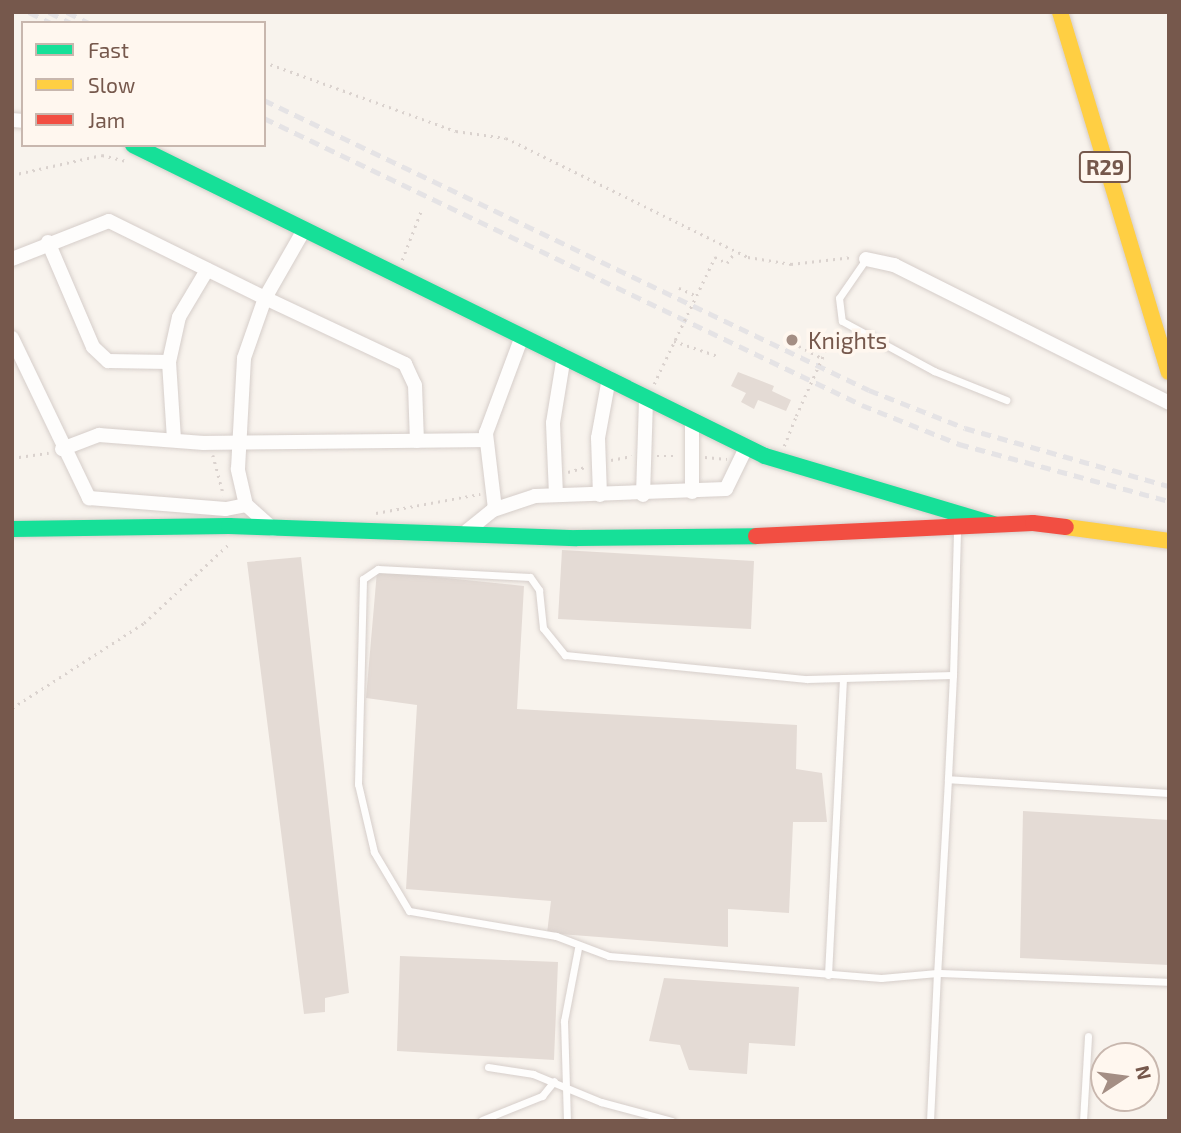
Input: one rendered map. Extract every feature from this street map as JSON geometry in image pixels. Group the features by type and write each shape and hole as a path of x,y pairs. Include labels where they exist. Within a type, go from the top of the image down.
{"street":[{"name":"R29","path":"1060,12 1169,372"},
{"path":"137,147 304,230 398,272 746,448 997,525"},
{"path":"12,259 48,242 109,221 146,234 207,270 405,363 415,385 416,442"},
{"path":"273,529 246,505 240,444 244,358 265,298 304,230"},
{"path":"48,242 101,356 169,362"},
{"path":"866,259 894,265 1169,403"},
{"path":"174,440 169,362 179,317 207,270"},
{"path":"495,509 485,440 495,395 522,336"},
{"path":"12,338 62,449 89,498 226,509 246,505"},
{"path":"556,495 554,411 564,356"},
{"path":"600,495 598,438 609,378"},
{"path":"643,495 646,398"},
{"path":"692,421 692,492"},
{"path":"62,449 99,435 240,444 485,440"},
{"path":"467,531 495,509 556,495 643,495 726,489 746,448"},
{"path":"12,529 467,531 577,538 957,531 997,525 1109,529 1169,541"}],"lane":[{"path":"866,259 839,298 842,321 933,371 1006,400"},
{"path":"930,1121 953,675 957,531"},
{"path":"953,675 843,678 565,655 543,628 539,590 530,577 513,572 378,569 363,579 358,784 374,852 392,891 409,911 427,917 523,929 578,948 828,975 922,978 937,972 1169,982"},
{"path":"828,975 843,678"},
{"path":"948,779 1169,793"},
{"path":"567,1121 564,1021 578,948"},
{"path":"1083,1121 1088,1036"},
{"path":"488,1067 565,1084 601,1102 672,1121"},
{"path":"482,1119 542,1096 554,1081"}],"path":[{"path":"266,63 456,131 506,138 735,252 791,264 866,259"},
{"path":"12,175 102,155 140,164"},
{"path":"398,272 421,211"},
{"path":"657,380 715,257 727,263 735,252"},
{"path":"679,288 697,296"},
{"path":"784,447 832,336"},
{"path":"674,341 717,358"},
{"path":"799,346 822,358"},
{"path":"204,443 219,470 226,509"},
{"path":"12,458 62,449"},
{"path":"12,708 144,623 193,584 226,545 239,542"}],"building":[{"path":"738,372 774,386 772,391 791,400 786,411 758,400 754,409 741,402 746,393 731,386"},
{"path":"562,550 754,561 751,629 558,619"},
{"path":"301,557 349,993 325,998 325,1012 304,1014 247,562"},
{"path":"377,571 524,586 517,709 797,725 796,769 822,773 827,822 793,822 789,913 728,909 728,947 547,933 551,901 406,889 417,705 366,698"},
{"path":"1023,811 1169,820 1169,965 1020,958"},
{"path":"400,956 558,962 554,1060 397,1051"},
{"path":"664,978 799,987 795,1046 749,1043 747,1074 689,1070 680,1045 649,1041"}],"railway":[{"path":"29,12 47,21"},
{"path":"49,12 67,21"},
{"path":"67,12 85,21"},
{"path":"266,101 869,390 965,428 1169,486"},
{"path":"266,119 862,405 959,444 1169,501"}],"traffic: fast":[{"path":"137,147 765,456 993,524"},
{"path":"12,529 229,526 577,538 756,536"}],"traffic: slow":[{"path":"1060,12 1169,372"},
{"path":"1066,527 1169,541"}],"traffic: jam":[{"path":"756,536 1033,523 1066,527"}],"place":[{"name":"Knights","path":"792,340"}]}
